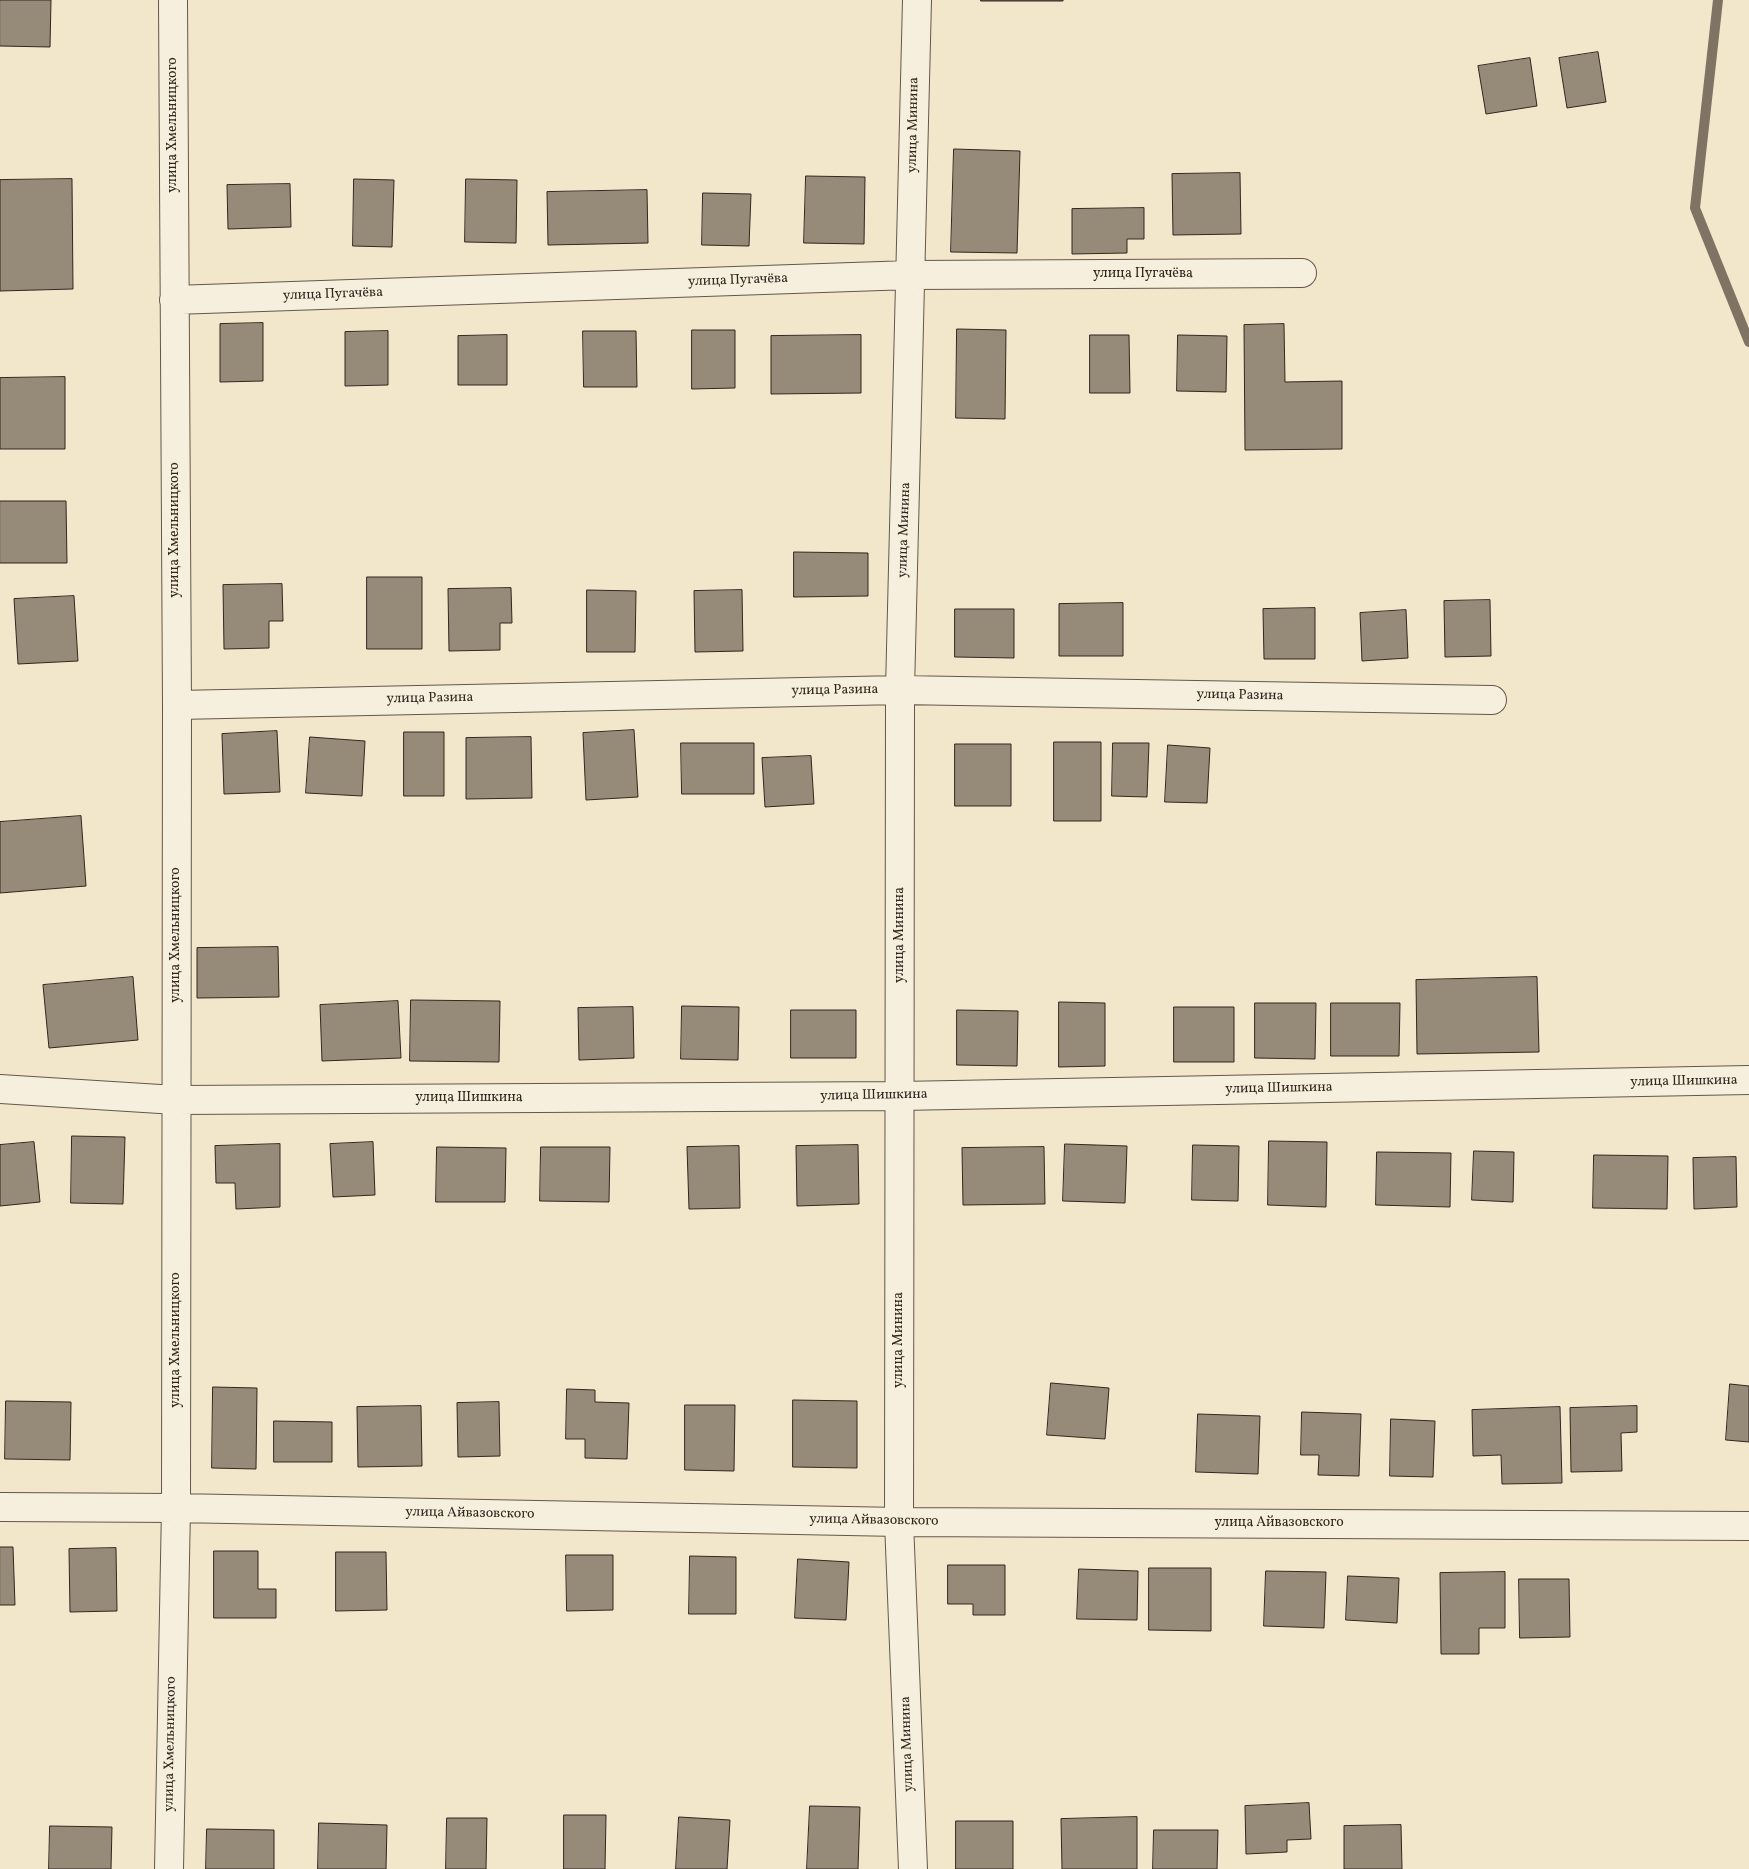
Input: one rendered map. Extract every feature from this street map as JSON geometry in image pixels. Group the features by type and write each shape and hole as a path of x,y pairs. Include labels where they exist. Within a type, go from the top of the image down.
{"street":[{"name":"улица Хмельницкого","path":"168,1869 176,1508 177,705 173,0"},
{"name":"улица Минина","path":"913,1869 899,1522 900,690 917,0"},
{"name":"улица Пугачёва","path":"174,300 911,276 1302,273"},
{"name":"улица Разина","path":"177,705 900,690 1492,700"},
{"name":"улица Шишкина","path":"0,1089 176,1100 900,1096 1749,1080"},
{"name":"улица Айвазовского","path":"0,1507 176,1508 899,1522 1749,1526"}],"building":[{"path":"0,0 51,0 50,47 0,46"},
{"path":"1063,0 1063,1 981,1"},
{"path":"1598,52 1606,102 1567,108 1559,58"},
{"path":"1530,58 1537,106 1486,114 1478,66"},
{"path":"954,149 1020,151 1017,253 951,252"},
{"path":"1240,173 1241,234 1173,235 1172,174"},
{"path":"806,176 865,177 864,244 804,243"},
{"path":"72,179 73,289 0,291 0,180"},
{"path":"354,179 394,180 392,247 353,246"},
{"path":"466,179 517,180 516,243 465,242"},
{"path":"290,184 291,227 228,229 227,185"},
{"path":"647,190 648,243 548,245 547,192"},
{"path":"703,193 751,194 749,246 702,245"},
{"path":"1144,208 1144,239 1127,239 1127,253 1072,254 1072,209"},
{"path":"263,323 263,381 220,382 220,324"},
{"path":"1284,324 1285,382 1342,381 1342,449 1245,450 1244,325"},
{"path":"957,329 1006,330 1005,419 956,418"},
{"path":"692,330 735,330 735,388 692,389"},
{"path":"388,331 388,385 345,386 345,332"},
{"path":"583,331 636,331 637,387 584,387"},
{"path":"507,335 507,385 458,385 458,336"},
{"path":"861,335 861,393 771,394 771,336"},
{"path":"1090,335 1129,335 1130,393 1090,393"},
{"path":"1178,335 1227,336 1226,392 1177,391"},
{"path":"65,377 65,449 0,449 0,378"},
{"path":"0,501 66,501 67,563 0,563"},
{"path":"794,552 868,553 868,596 794,597"},
{"path":"367,577 422,577 422,649 367,649"},
{"path":"282,584 283,621 269,621 269,648 224,649 223,585"},
{"path":"511,588 512,623 500,623 500,650 449,651 448,589"},
{"path":"587,590 636,591 635,652 587,652"},
{"path":"742,590 743,651 695,652 694,591"},
{"path":"74,596 78,661 18,664 14,599"},
{"path":"1490,600 1491,656 1445,657 1444,601"},
{"path":"1123,603 1123,656 1059,656 1059,604"},
{"path":"1315,608 1315,659 1264,659 1263,609"},
{"path":"955,609 1014,609 1014,658 955,657"},
{"path":"1406,610 1408,658 1362,661 1360,613"},
{"path":"634,730 638,797 586,800 583,733"},
{"path":"277,731 280,792 224,794 222,734"},
{"path":"404,732 444,732 444,796 404,796"},
{"path":"310,737 365,741 362,796 306,793"},
{"path":"531,737 532,798 466,799 466,738"},
{"path":"1054,742 1101,742 1101,821 1054,821"},
{"path":"681,743 754,743 754,794 682,794"},
{"path":"1113,743 1149,743 1147,797 1112,796"},
{"path":"955,744 1011,744 1011,806 955,806"},
{"path":"1168,745 1210,748 1207,803 1165,802"},
{"path":"811,756 814,804 765,807 762,758"},
{"path":"81,816 86,886 0,893 0,822"},
{"path":"278,947 279,997 197,998 197,948"},
{"path":"133,977 138,1040 49,1048 43,985"},
{"path":"1537,977 1539,1052 1417,1054 1416,980"},
{"path":"411,1000 500,1001 499,1062 410,1061"},
{"path":"398,1001 401,1058 322,1061 320,1005"},
{"path":"1059,1002 1105,1003 1105,1066 1059,1067"},
{"path":"1255,1003 1316,1003 1315,1059 1255,1058"},
{"path":"1331,1003 1400,1003 1399,1056 1331,1056"},
{"path":"682,1006 739,1007 738,1060 681,1059"},
{"path":"633,1007 634,1058 579,1060 578,1008"},
{"path":"1174,1007 1234,1007 1234,1062 1174,1062"},
{"path":"791,1010 856,1010 856,1058 791,1058"},
{"path":"957,1010 1018,1011 1017,1066 957,1065"},
{"path":"72,1136 125,1137 123,1204 71,1203"},
{"path":"1269,1141 1327,1142 1326,1207 1268,1205"},
{"path":"34,1142 40,1202 0,1206 0,1145"},
{"path":"373,1142 375,1195 333,1197 330,1144"},
{"path":"280,1144 280,1207 236,1209 235,1183 216,1183 215,1146"},
{"path":"1065,1144 1127,1146 1125,1203 1063,1201"},
{"path":"858,1145 859,1204 797,1206 796,1146"},
{"path":"1193,1145 1239,1146 1238,1201 1192,1200"},
{"path":"739,1146 740,1208 689,1209 687,1147"},
{"path":"437,1147 506,1148 505,1202 436,1202"},
{"path":"541,1147 610,1147 609,1202 540,1201"},
{"path":"1044,1147 1045,1204 963,1205 962,1148"},
{"path":"1474,1151 1514,1152 1513,1202 1472,1200"},
{"path":"1377,1152 1451,1153 1450,1207 1376,1205"},
{"path":"1594,1155 1668,1156 1667,1209 1593,1208"},
{"path":"1736,1157 1737,1207 1694,1209 1693,1158"},
{"path":"1051,1383 1109,1388 1105,1439 1047,1435"},
{"path":"1730,1384 1749,1386 1749,1442 1726,1440"},
{"path":"213,1387 257,1388 256,1469 212,1468"},
{"path":"567,1389 595,1390 595,1402 629,1403 627,1459 585,1458 585,1439 566,1439"},
{"path":"793,1400 857,1401 857,1468 793,1467"},
{"path":"6,1401 71,1402 70,1460 5,1459"},
{"path":"499,1402 500,1456 458,1457 457,1403"},
{"path":"685,1405 735,1405 734,1471 685,1470"},
{"path":"421,1406 422,1466 358,1467 357,1407"},
{"path":"1637,1406 1637,1432 1621,1433 1622,1471 1571,1472 1570,1408"},
{"path":"1560,1407 1562,1483 1502,1484 1501,1455 1473,1456 1472,1410"},
{"path":"1302,1412 1361,1414 1359,1476 1318,1475 1319,1455 1301,1455"},
{"path":"1198,1414 1260,1416 1258,1474 1196,1472"},
{"path":"1391,1419 1435,1421 1433,1477 1390,1476"},
{"path":"274,1421 332,1422 332,1462 274,1462"},
{"path":"0,1547 13,1547 15,1605 0,1605"},
{"path":"116,1548 117,1611 70,1612 69,1549"},
{"path":"214,1551 258,1551 258,1589 276,1589 276,1618 214,1618"},
{"path":"336,1552 386,1552 387,1610 336,1611"},
{"path":"566,1555 613,1555 613,1610 567,1611"},
{"path":"690,1556 736,1557 736,1614 689,1614"},
{"path":"798,1559 849,1562 846,1620 795,1618"},
{"path":"948,1565 1005,1565 1005,1615 973,1615 973,1604 948,1604"},
{"path":"1149,1568 1211,1568 1211,1631 1149,1630"},
{"path":"1079,1569 1138,1571 1137,1620 1077,1619"},
{"path":"1266,1571 1326,1572 1324,1628 1264,1626"},
{"path":"1505,1572 1505,1628 1479,1628 1479,1654 1441,1654 1440,1573"},
{"path":"1348,1576 1399,1578 1397,1623 1346,1620"},
{"path":"1519,1579 1569,1579 1570,1637 1520,1638"},
{"path":"1309,1803 1311,1839 1287,1840 1287,1852 1246,1854 1245,1806"},
{"path":"810,1806 860,1807 858,1869 807,1869"},
{"path":"564,1815 606,1815 605,1869 564,1869"},
{"path":"679,1817 730,1820 727,1869 676,1869"},
{"path":"1137,1817 1137,1869 1062,1869 1061,1819"},
{"path":"447,1818 487,1818 486,1869 446,1869"},
{"path":"956,1821 1013,1821 1013,1869 956,1869"},
{"path":"319,1823 387,1825 386,1869 318,1869"},
{"path":"1401,1825 1402,1869 1344,1869 1344,1826"},
{"path":"50,1826 112,1827 111,1869 49,1869"},
{"path":"207,1829 274,1830 274,1869 206,1869"},
{"path":"1154,1830 1218,1830 1217,1869 1153,1869"}],"waterway":[{"path":"1718,0 1695,208 1749,342"}]}
